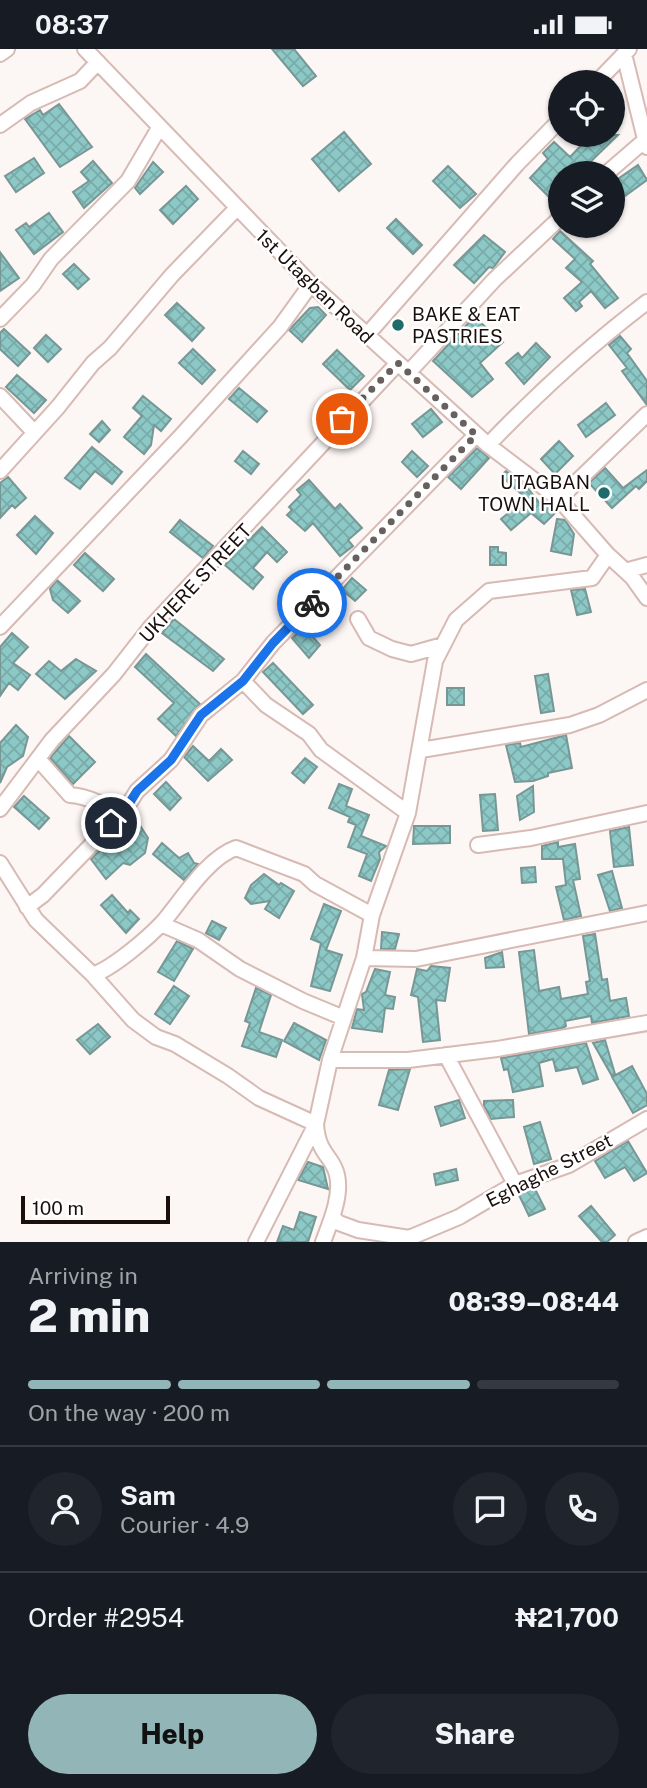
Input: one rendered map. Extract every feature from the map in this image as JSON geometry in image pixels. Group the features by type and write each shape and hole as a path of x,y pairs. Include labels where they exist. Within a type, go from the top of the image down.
{"street":[{"path":"0,54 7,49"},
{"name":"1st Utagban Road","path":"85,49 311,284 488,446 559,499 647,598"},
{"path":"609,70 627,51"},
{"path":"623,161 645,144 627,51"},
{"path":"0,125 31,103 80,81 98,62"},
{"path":"0,319 33,285 51,259 128,181 159,128"},
{"path":"367,335 548,132"},
{"path":"0,471 93,362 110,348 173,275 236,209"},
{"name":"UKHERE STREET","path":"0,809 52,740 114,674 150,628 403,368 548,229"},
{"path":"0,627 280,327 311,284"},
{"path":"488,446 542,388 595,341 647,302"},
{"path":"0,396 34,432"},
{"path":"559,499 647,414"},
{"path":"27,907 125,810 137,791 171,760 201,715 243,681 273,643 476,435"},
{"path":"256,1242 316,1124 330,1060 364,958 372,915 408,813 435,661 443,645 456,620 489,591 592,578 608,555"},
{"path":"625,571 647,565"},
{"path":"358,619 369,638 392,649 411,653 443,645"},
{"path":"243,681 265,705 309,734 321,750 408,813"},
{"path":"421,750 570,725 599,715 647,690"},
{"path":"39,760 70,795 90,796 105,809 125,810"},
{"path":"478,845 531,838 580,825 647,813"},
{"path":"93,975 110,969 161,924 196,880 236,848 304,874 315,884 372,915"},
{"path":"0,863 27,907 62,947 93,975 115,1003 156,1037 176,1044 259,1098 316,1124"},
{"path":"364,958 416,959 647,913"},
{"path":"161,924 198,940 240,969 303,1002 344,1018"},
{"path":"330,1060 408,1060 647,1023"},
{"path":"446,1055 515,1184"},
{"name":"Eghaghe Street","path":"332,1217 339,1223 358,1230 409,1238 459,1217 515,1184 569,1165 647,1119"},
{"path":"316,1124 317,1144 338,1174 332,1217 323,1242"},
{"path":"636,1242 647,1237"}],"building":[{"path":"272,49 294,49 316,76 303,86"},
{"path":"59,104 92,147 60,167 25,119 40,110 43,115"},
{"path":"344,132 371,164 339,191 312,159"},
{"path":"549,147 559,147 570,157 580,147 606,147 591,161 548,161 548,196 530,178 548,159 543,153"},
{"path":"34,158 44,173 16,192 5,176"},
{"path":"93,161 112,183 84,208 73,192 89,181 81,172"},
{"path":"153,162 163,172 140,194 135,188"},
{"path":"638,165 647,180 625,196 625,174"},
{"path":"448,166 476,194 460,208 433,181"},
{"path":"186,186 198,199 173,224 160,210"},
{"path":"49,213 63,232 34,254 16,230 26,223 29,227"},
{"path":"396,219 422,245 413,254 387,228"},
{"path":"484,235 505,252 493,268 489,267 474,283 454,265"},
{"path":"568,238 593,261 590,264 618,298 605,308 591,291 579,302 582,306 576,311 564,298 582,282 566,268 575,259 553,239"},
{"path":"0,252 19,278 0,291"},
{"path":"74,264 89,279 78,289 63,274"},
{"path":"177,303 204,328 192,341 165,315"},
{"path":"318,307 326,315 302,342 289,330 310,308"},
{"path":"474,317 503,342 480,363 493,379 472,397 433,361"},
{"path":"4,329 30,353 18,366 0,349 0,333"},
{"path":"46,335 61,349 48,362 34,348"},
{"path":"620,336 631,349 627,353 647,381 647,405 622,371 627,368 609,345"},
{"path":"536,343 550,357 524,384 506,363 518,353 522,358"},
{"path":"193,349 215,370 202,384 179,363"},
{"path":"337,350 364,376 350,390 323,364"},
{"path":"17,375 46,400 34,413 6,387"},
{"path":"239,388 267,411 257,422 229,399"},
{"path":"143,396 171,419 161,431 154,425 151,445 144,454 124,437 142,416 133,408"},
{"path":"606,403 615,415 586,437 578,425"},
{"path":"431,409 442,422 423,437 412,424"},
{"path":"102,421 110,430 99,442 90,434"},
{"path":"356,427 362,433 351,447 341,438"},
{"path":"559,441 573,456 555,474 541,459"},
{"path":"92,447 122,472 112,484 95,471 80,489 65,478"},
{"path":"477,448 489,458 461,489 448,477"},
{"path":"243,451 259,464 251,474 235,461"},
{"path":"412,451 428,466 417,477 402,462"},
{"path":"605,468 623,488 647,470 647,481 639,489 636,486 612,508 589,483"},
{"path":"506,471 526,486 542,506 547,502 557,511 544,524 531,513 511,530 501,519 526,498 501,476"},
{"path":"8,477 26,498 15,508 12,505 0,518 0,483"},
{"path":"309,480 335,509 340,504 362,528 348,540 353,546 340,556 313,523 305,531 287,515 292,510 289,507 301,495 297,490"},
{"path":"35,516 53,533 36,554 17,535"},
{"path":"557,519 565,520 574,534 571,555 551,551"},
{"path":"180,520 213,546 203,558 170,532"},
{"path":"262,527 287,552 277,562 267,552 253,568 263,577 253,589 225,565 246,539 248,541"},
{"path":"490,547 498,547 498,552 506,553 506,565 490,565"},
{"path":"85,553 114,579 103,591 74,565"},
{"path":"352,578 366,590 355,601 342,590"},
{"path":"57,580 80,601 68,613 53,600 50,589"},
{"path":"585,589 591,612 577,615 571,590"},
{"path":"174,619 224,659 213,671 162,633"},
{"path":"304,627 320,645 309,658 292,638"},
{"path":"12,633 28,647 13,663 30,675 18,690 9,683 0,696 0,647"},
{"path":"146,654 200,704 176,736 158,719 174,703 135,667"},
{"path":"76,659 96,671 65,699 36,674 49,661 61,671"},
{"path":"273,663 313,705 303,714 263,672"},
{"path":"548,674 554,711 541,713 535,676"},
{"path":"447,688 464,688 464,705 447,705"},
{"path":"16,725 28,737 23,756 7,767 0,783 0,743"},
{"path":"566,735 572,768 548,773 548,776 533,781 515,782 506,745 520,743 521,747"},
{"path":"69,736 95,762 73,784 50,758"},
{"path":"193,746 209,761 221,749 232,760 208,781 184,757"},
{"path":"305,758 317,767 304,783 292,773"},
{"path":"166,782 181,798 170,810 154,794"},
{"path":"339,784 352,789 346,806 369,815 361,836 386,846 379,852 380,859 371,881 359,876 367,854 348,847 356,825 348,822 350,817 329,808"},
{"path":"533,786 534,812 520,820 517,796"},
{"path":"495,794 498,830 483,831 480,795"},
{"path":"24,796 49,818 39,829 14,807"},
{"path":"414,826 450,826 450,843 413,844"},
{"path":"141,827 148,838 145,853 130,865 123,863 106,879 91,859 120,831 123,834 129,828 134,831"},
{"path":"629,827 633,865 614,867 610,831"},
{"path":"558,842 558,847 575,844 580,879 573,880 581,916 564,920 556,887 566,885 563,859 542,859 542,846"},
{"path":"162,843 179,858 188,853 194,863 198,864 184,880 153,854"},
{"path":"535,867 536,882 522,883 521,868"},
{"path":"612,871 622,908 610,911 598,875"},
{"path":"264,874 279,885 281,883 294,891 279,918 265,909 270,901 251,904 245,898 251,885"},
{"path":"112,895 128,913 130,910 139,919 126,933 101,905"},
{"path":"324,904 341,911 326,950 342,955 330,991 311,986 321,943 311,939"},
{"path":"212,921 226,928 219,940 206,933"},
{"path":"382,932 399,934 395,949 381,949"},
{"path":"595,934 602,980 607,979 610,1001 626,998 629,1016 592,1023 591,1016 565,1021 566,1026 563,1028 529,1034 519,952 534,950 539,991 559,987 561,999 588,994 586,982 590,981 583,936"},
{"path":"177,941 193,949 174,981 158,972"},
{"path":"502,952 504,967 486,968 485,958"},
{"path":"431,966 450,968 445,1001 436,1000 440,1040 423,1042 418,997 411,995 417,969 427,971"},
{"path":"375,969 390,972 385,995 395,997 393,1009 385,1008 382,1032 352,1028 357,1009 364,1010 362,994 366,992"},
{"path":"174,986 189,996 170,1024 155,1014"},
{"path":"256,988 271,995 259,1032 282,1040 276,1057 242,1046 250,1023 245,1021"},
{"path":"294,1023 326,1040 319,1060 284,1041"},
{"path":"98,1024 110,1037 90,1054 77,1040"},
{"path":"605,1040 615,1074 612,1076 593,1043"},
{"path":"586,1043 598,1079 583,1084 577,1067 556,1071 553,1059 539,1063 543,1086 513,1092 508,1069 504,1070 501,1058"},
{"path":"632,1066 647,1094 647,1105 633,1113 612,1077"},
{"path":"410,1069 398,1110 379,1105 389,1070"},
{"path":"459,1100 465,1118 441,1126 435,1107"},
{"path":"513,1100 514,1117 491,1119 484,1106 484,1101"},
{"path":"540,1122 551,1159 534,1164 524,1127"},
{"path":"628,1141 647,1173 634,1181 625,1167 605,1178 595,1161"},
{"path":"308,1162 323,1167 328,1189 298,1180"},
{"path":"456,1169 458,1180 436,1185 434,1174"},
{"path":"534,1187 545,1209 529,1216 518,1193"},
{"path":"591,1206 615,1235 607,1242 602,1242 579,1216"},
{"path":"300,1212 316,1217 308,1242 277,1242 283,1226 294,1230"}],"way so far":[{"path":"312,603 476,435 398,363 342,419"}],"place":[{"name":"BAKE & EAT PASTRIES","path":"398,325"},
{"name":"UTAGBAN TOWN HALL","path":"604,493"}],"route":[{"path":"111,823 125,810 137,791 171,760 201,715 226,692 243,681 273,643 312,603"}]}
